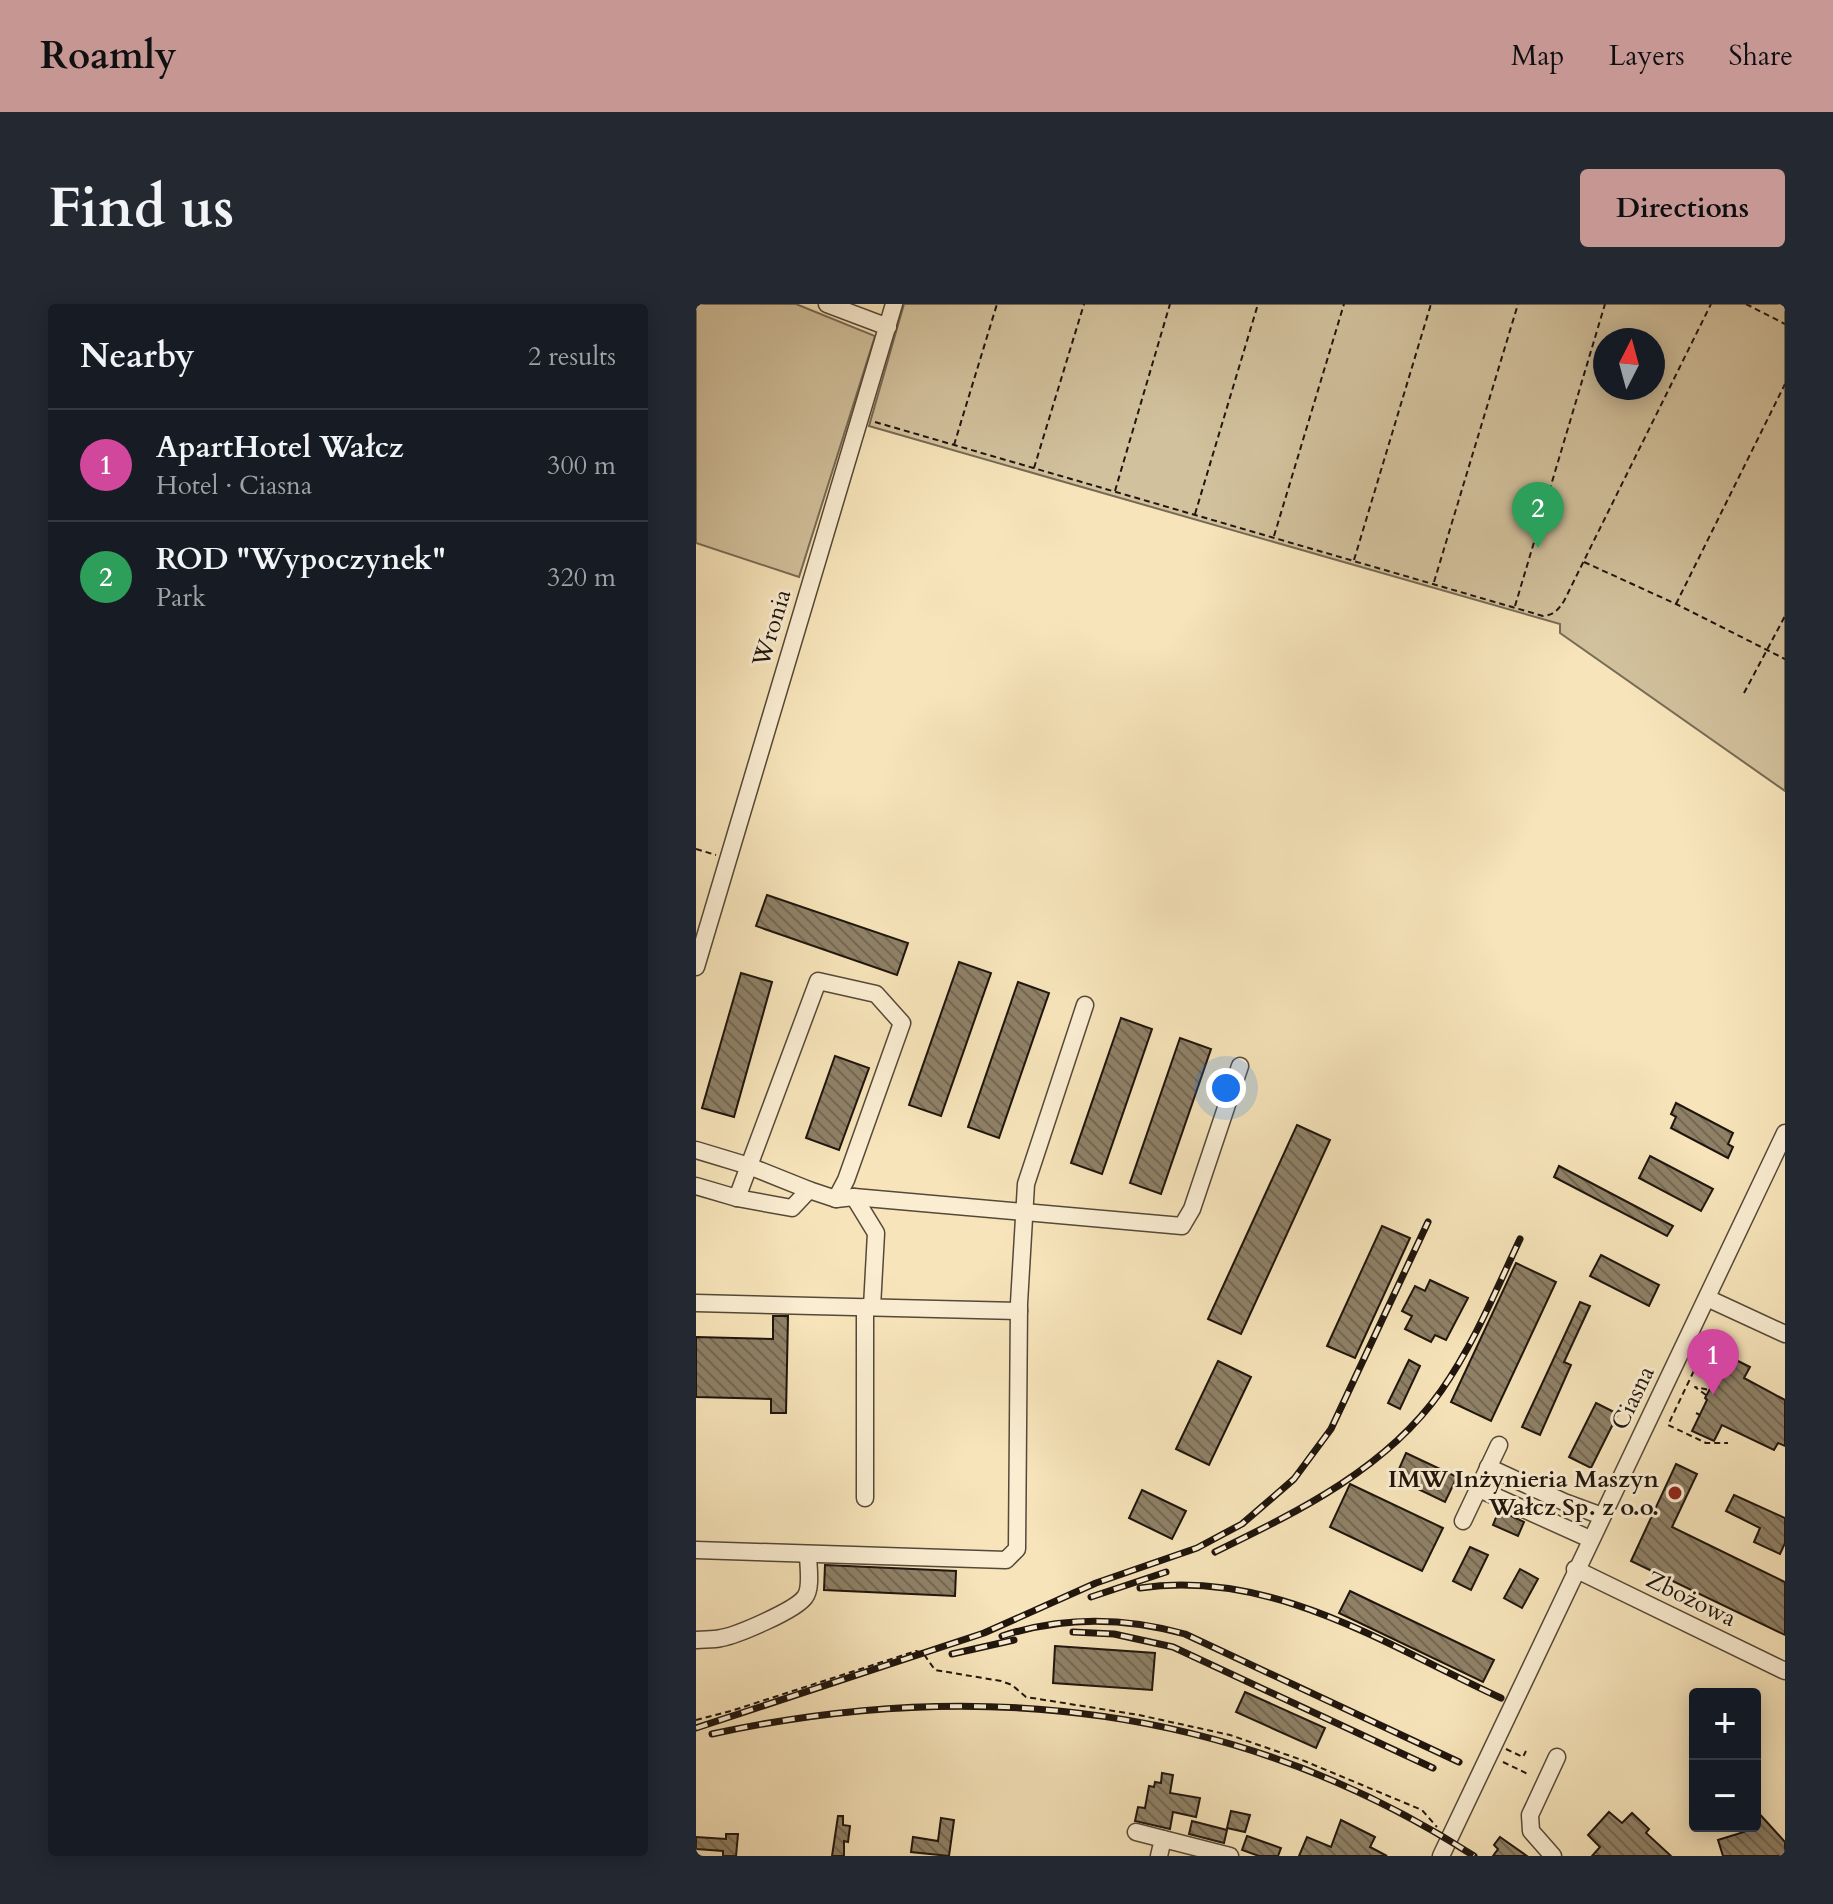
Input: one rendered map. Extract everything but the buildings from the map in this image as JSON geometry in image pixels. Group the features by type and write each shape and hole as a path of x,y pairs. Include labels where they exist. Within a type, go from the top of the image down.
{"street":[{"path":"827,304 888,327"},
{"name":"Wronia","path":"696,967 894,304"},
{"path":"737,1198 818,981 876,994 902,1023 846,1180 836,1199"},
{"path":"696,1550 1006,1560 1017,1549 1019,1311 1026,1184 1085,1005"},
{"path":"696,1150 749,1166 836,1199 854,1197 1182,1226 1192,1209 1240,1066"},
{"name":"Ciasna","path":"1441,1856 1785,1133"},
{"path":"696,1186 737,1198 792,1208 809,1190"},
{"path":"854,1197 876,1233 868,1307 865,1498"},
{"path":"1707,1298 1785,1334"},
{"path":"696,1303 1019,1311"},
{"path":"1463,1521 1499,1445"},
{"path":"1488,1467 1602,1516"},
{"path":"1479,1489 1590,1539"},
{"path":"696,1640 736,1633 775,1617 805,1599 808,1592 808,1554"},
{"name":"Zbożowa","path":"1575,1569 1785,1671"},
{"path":"1553,1856 1537,1840 1530,1824 1530,1815 1557,1757"},
{"path":"1136,1832 1230,1856"},
{"path":"1159,1856 1163,1839"}],"path":[{"path":"954,446 997,304"},
{"path":"1034,469 1084,304"},
{"path":"1115,492 1170,304"},
{"path":"1195,516 1258,304"},
{"path":"1273,538 1344,304"},
{"path":"1354,562 1431,304"},
{"path":"1433,584 1518,304"},
{"path":"1514,608 1605,304"},
{"path":"870,417 877,424 1543,616 1556,613 1711,304"},
{"path":"1746,304 1785,324"},
{"path":"1676,604 1785,384"},
{"path":"1583,562 1785,659"},
{"path":"1744,693 1785,616"},
{"path":"696,849 728,859"},
{"path":"1711,1335 1668,1425 1706,1443 1728,1443"},
{"path":"1715,1371 1720,1373"},
{"path":"1706,1395 1695,1387 1709,1390"},
{"path":"696,1720 916,1651 923,1653 935,1670 1001,1681 1012,1685 1026,1697 1184,1724 1230,1735 1302,1760 1422,1810 1443,1834"},
{"path":"1492,1749 1523,1757 1526,1751"},
{"path":"1492,1749 1546,1782"}],"shaded area":[{"path":"696,304 796,304 875,336 799,577 696,543"},
{"path":"904,304 1785,304 1785,791 1560,633 1560,624 869,426"}],"railway":[{"path":"696,1728 984,1633 1096,1583 1197,1548 1242,1524 1294,1479 1331,1429 1428,1222"},
{"path":"1215,1552 1278,1521 1339,1485 1394,1443 1419,1419 1464,1355 1520,1239"},
{"path":"1091,1597 1166,1572"},
{"path":"1140,1588 1189,1585 1236,1590 1282,1600 1371,1635 1501,1698"},
{"path":"1002,1636 1048,1625 1094,1621 1139,1624 1185,1634 1459,1762"},
{"path":"1073,1632 1114,1634 1173,1647 1433,1768"},
{"path":"952,1654 1014,1640"},
{"path":"712,1734 812,1716 911,1707 1009,1707 1105,1717 1200,1736 1294,1765 1385,1805 1474,1856"}],"place":[{"name":"ROD \"Wypoczynek\"","path":"1538,548"},
{"name":"ApartHotel Wałcz","path":"1713,1395"},
{"name":"IMW Inżynieria Maszyn Wałcz Sp. z o.o.","path":"1675,1493"}]}
